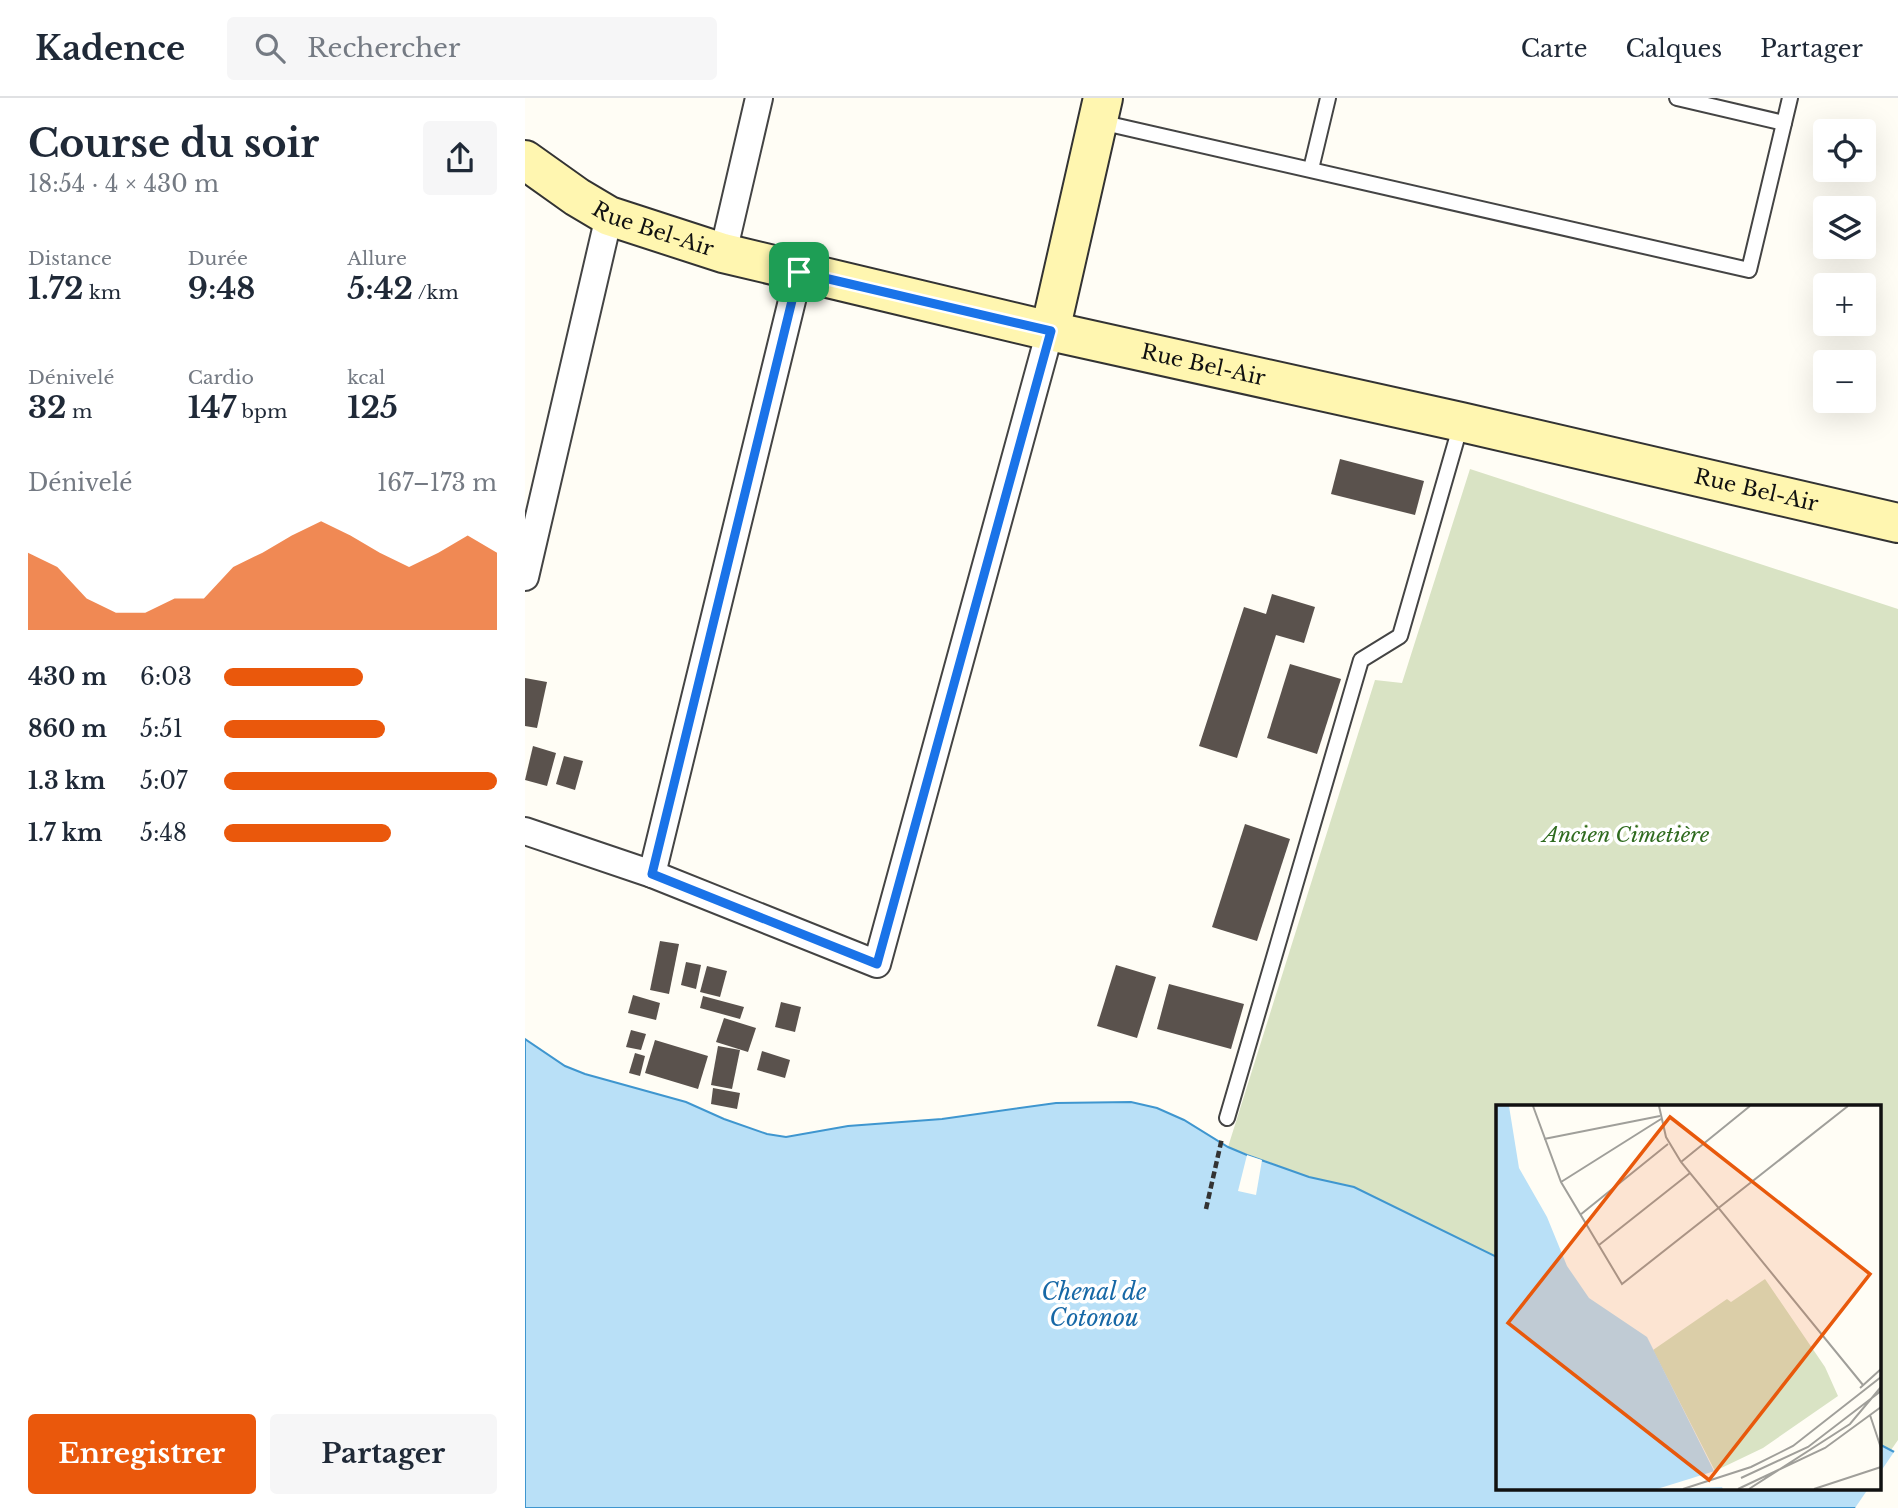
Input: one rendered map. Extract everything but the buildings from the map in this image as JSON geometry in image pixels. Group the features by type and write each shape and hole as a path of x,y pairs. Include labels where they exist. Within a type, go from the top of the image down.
{"main road":[{"path":"1051,331 1100,110"},
{"name":"Rue Bel-Air","path":"525,160 609,216 723,253 1051,331 1898,523"}],"street":[{"path":"723,253 759,98"},
{"path":"525,577 609,216"},
{"path":"652,874 799,272"},
{"path":"525,831 652,874 877,964 1051,331"}],"lane":[{"path":"1311,169 1328,98"},
{"path":"1677,98 1784,123"},
{"path":"1100,110 1311,169 1749,270 1790,98"},
{"path":"1227,1118 1361,660 1400,636 1461,422"}],"path":[{"path":"1206,1209 1227,1118"}],"green space":[{"name":"Ancien Cimetière","path":"1470,469 1898,609 1898,1440 1891,1450 1881,1445 1881,1105 1496,1105 1496,1257 1354,1187 1309,1177 1228,1147 1375,680 1402,683"}],"water":[{"name":"Chenal de Cotonou","path":"525,1039 565,1066 585,1074 686,1102 767,1134 786,1137 848,1126 942,1119 1056,1103 1131,1102 1157,1108 1184,1120 1228,1147 1247,1155 1309,1177 1354,1187 1496,1257 1496,1490 1881,1490 1881,1445 1898,1454 1898,1508 525,1508"}],"pier":[{"path":"1247,1155 1262,1160 1256,1195 1238,1191"},
{"path":"1896,1449 1898,1450 1898,1508 1855,1508 1867,1490 1881,1490 1881,1471"}],"route":[{"path":"799,272 1051,331 877,964 652,874 799,272"}]}
